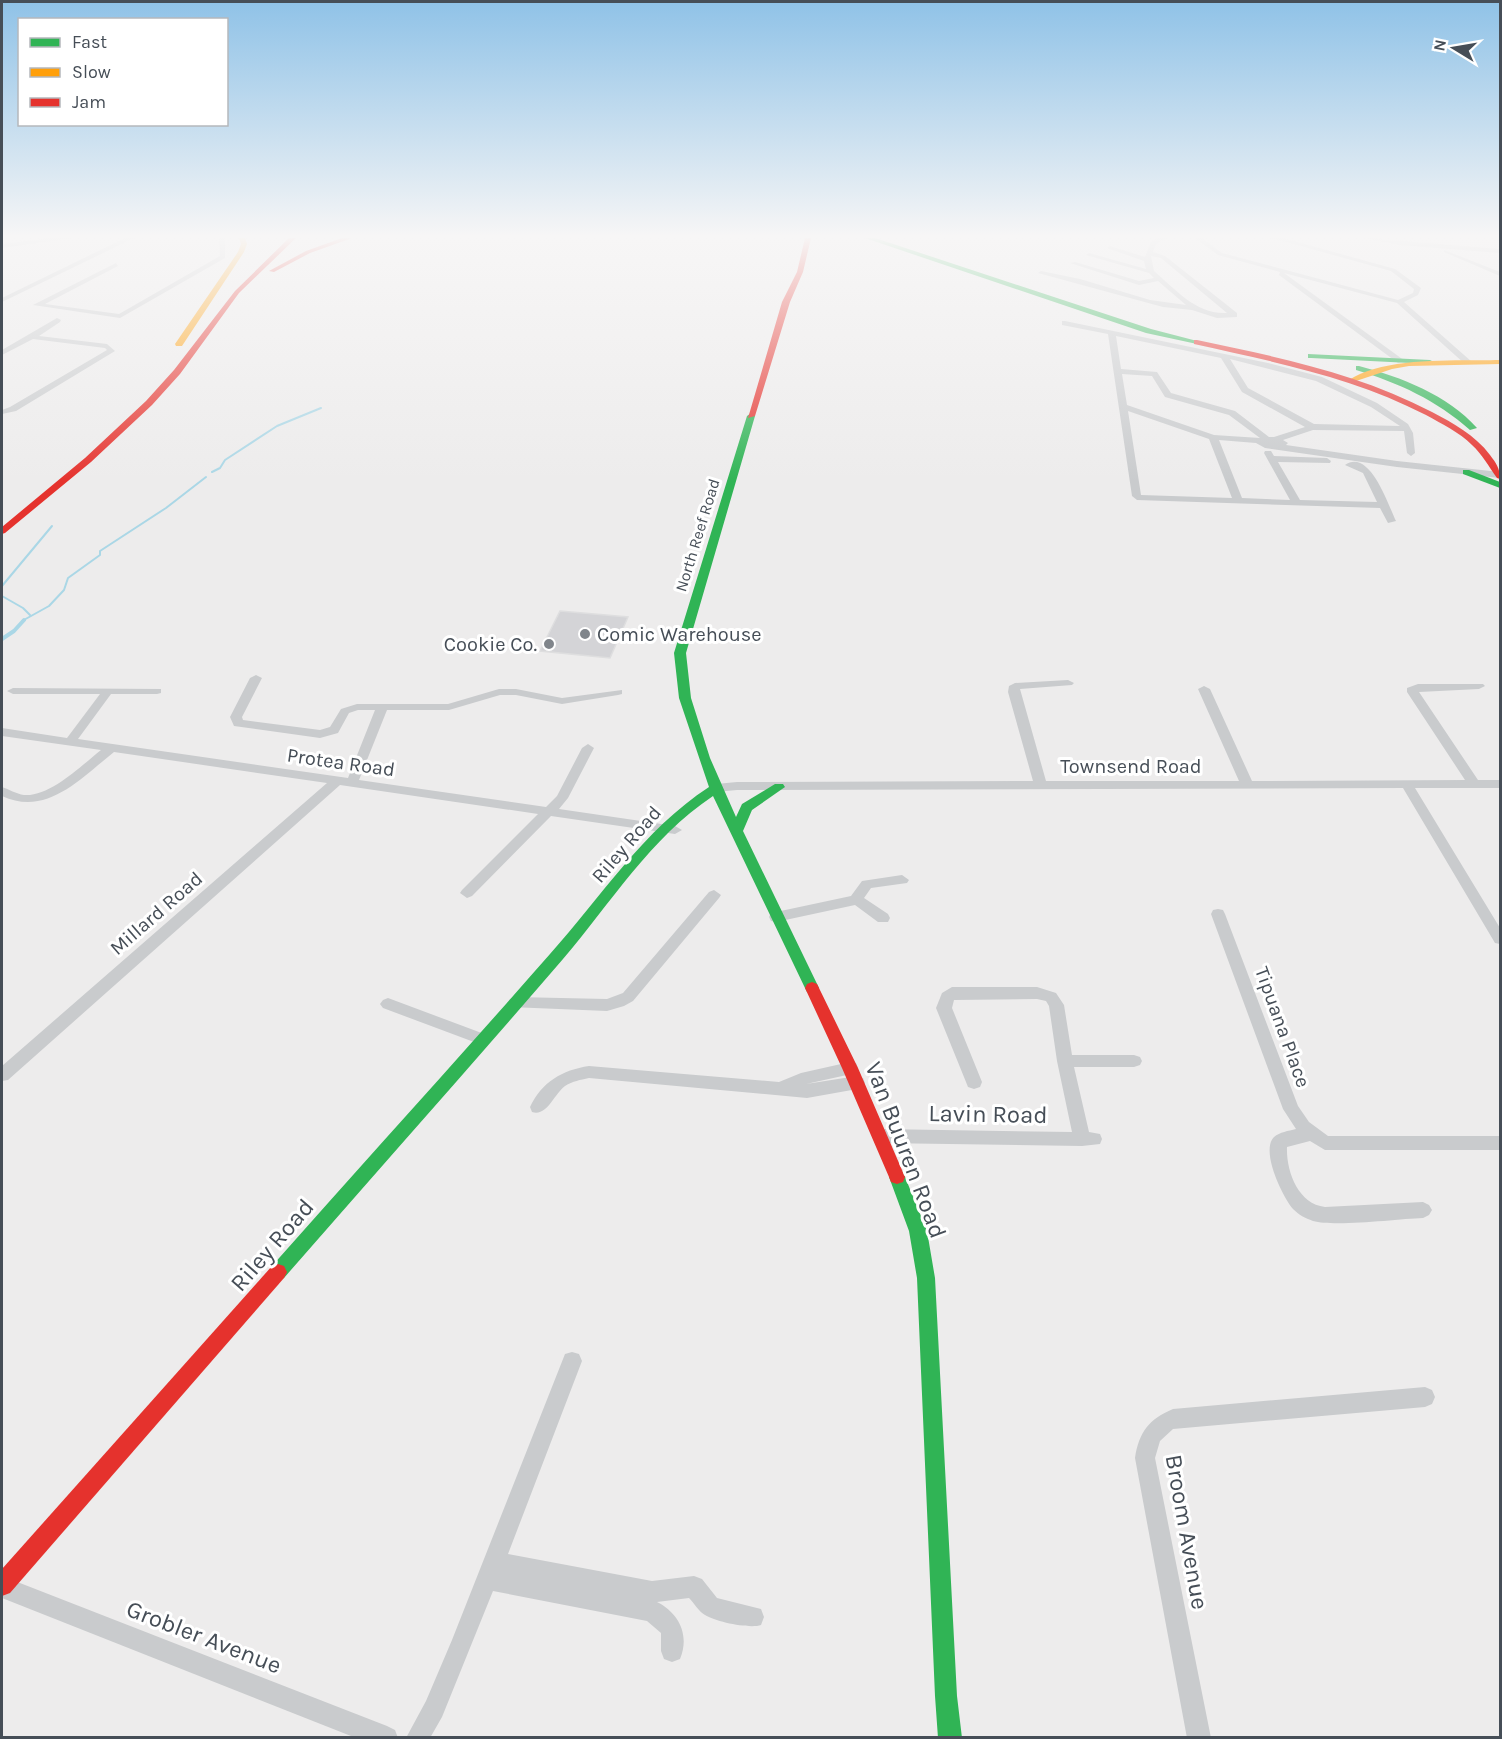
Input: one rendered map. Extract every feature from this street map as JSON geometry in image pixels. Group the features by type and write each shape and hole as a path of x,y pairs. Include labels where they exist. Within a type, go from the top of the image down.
{"main road":[{"path":"196,319 174,351 200,319"},
{"path":"187,360 217,319"},
{"path":"2,531 104,448 226,319"},
{"name":"North Reef Road","path":"718,793 685,698 680,653 781,319"},
{"path":"1120,319 1177,338 1303,365 1353,380 1405,401 1448,424 1477,445 1500,469"},
{"path":"1129,319 1374,373 1412,387 1449,407 1476,430 1500,469"},
{"path":"1298,355 1341,359 1500,362"},
{"path":"1353,380 1391,366 1430,362"},
{"path":"1466,472 1500,485"},
{"path":"678,814 697,783 704,758"},
{"path":"736,831 747,807 779,787"},
{"name":"Riley Road","path":"670,829 678,814 698,797 718,793"},
{"name":"Riley Road","path":"2,1586 575,935 586,919 670,829 718,793"},
{"name":"Van Buuren Road","path":"718,793 853,1076 918,1231 926,1278 946,1696 950,1737"}],"street":[{"path":"1343,319 1401,361"},
{"path":"1419,319 1468,362"},
{"path":"2,353 57,320"},
{"path":"1065,323 1224,356 1319,379 1374,405 1407,429 1411,453"},
{"path":"1112,334 1137,496 1148,500 1382,505"},
{"path":"2,412 13,409 111,351 107,346 32,337"},
{"path":"1224,356 1245,390 1312,427"},
{"path":"1117,371 1154,375 1160,379 1168,395 1232,413 1270,441 1272,459 1297,502"},
{"path":"1122,406 1213,437 1270,441 1466,472 1500,469"},
{"path":"1270,441 1312,427 1407,429"},
{"path":"1213,437 1238,501"},
{"path":"1327,450 1500,469"},
{"path":"1272,459 1322,460 1364,468 1391,521"},
{"path":"256,678 236,717 238,723 327,733 337,726 345,711 357,707 449,707 499,692 516,692 562,701 618,692"},
{"path":"1041,786 1014,692 1016,686 1068,683"},
{"path":"1474,785 1413,692 1413,688 1479,686"},
{"path":"1204,689 1248,786"},
{"path":"14,691 156,691"},
{"path":"70,742 108,691"},
{"path":"352,783 383,706"},
{"name":"Protea Road","path":"2,732 670,829"},
{"path":"2,791 23,799 37,799 50,794 112,748"},
{"path":"467,893 562,798 588,748"},
{"name":"Millard Road","path":"2,1075 337,781"},
{"name":"Townsend Road","path":"718,793 761,787 1500,784"},
{"path":"1407,785 1500,939"},
{"path":"857,900 858,895 867,884 902,880"},
{"path":"515,1003 607,1005 619,1002 636,988 714,895"},
{"path":"776,917 857,900 883,918"},
{"name":"Tipuana Place","path":"1218,914 1291,1109 1310,1134 1325,1143 1500,1143"},
{"path":"974,1082 944,1008 947,997 952,993 1037,993 1051,997 1056,1005 1065,1061 1134,1061"},
{"path":"388,1004 482,1039"},
{"name":"Lavin Road","path":"880,1136 1088,1139 1065,1061"},
{"path":"538,1107 554,1085 566,1076 589,1072 807,1091 853,1076"},
{"path":"1310,1134 1287,1138 1279,1143 1278,1149 1278,1159 1290,1190 1310,1213 1325,1215 1423,1210"},
{"path":"417,1737 444,1687 572,1361"},
{"name":"Broom Avenue","path":"1199,1737 1145,1458 1149,1437 1163,1422 1173,1419 1425,1397"},
{"path":"490,1570 652,1592 684,1586 694,1587 711,1607 753,1617"},
{"path":"490,1570 649,1610 667,1620 672,1628 672,1651"},
{"name":"Grobler Avenue","path":"2,1586 387,1737"}],"building":[{"name":"Comic Warehouse","path":"560,611 628,617 610,658 540,651"}],"waterway":[{"path":"212,472 220,468 225,460 277,426 321,408"},
{"path":"22,621 49,606 64,590 68,578 100,555 100,551 166,508 206,477"},
{"path":"2,586 52,526"},
{"path":"2,596 23,608 30,615"},
{"path":"2,639 24,620"}],"traffic: fast":[{"path":"1113,319 1149,331 1197,342"},
{"path":"1311,356 1430,362"},
{"path":"1359,368 1420,391 1447,407 1473,428"},
{"path":"751,416 680,653 685,698 704,758 720,798 812,988"},
{"path":"1466,472 1500,485"},
{"path":"736,831 747,807 779,787"},
{"path":"278,1272 573,938 655,837 674,819 716,788"},
{"path":"897,1177 918,1231 926,1278 946,1696 950,1738"}],"traffic: slow":[{"path":"179,344 196,319"},
{"path":"1353,380 1391,367 1409,364 1500,362"}],"traffic: jam":[{"path":"2,531 88,460 149,403 177,372 217,319"},
{"path":"751,416 781,319"},
{"path":"1197,342 1320,371 1409,403 1459,430 1474,442 1500,476"},
{"path":"812,988 850,1068 897,1177"},
{"path":"2,1585 278,1272"}],"place":[{"name":"Comic Warehouse","path":"585,634"},
{"name":"Cookie Co.","path":"549,644"}]}
